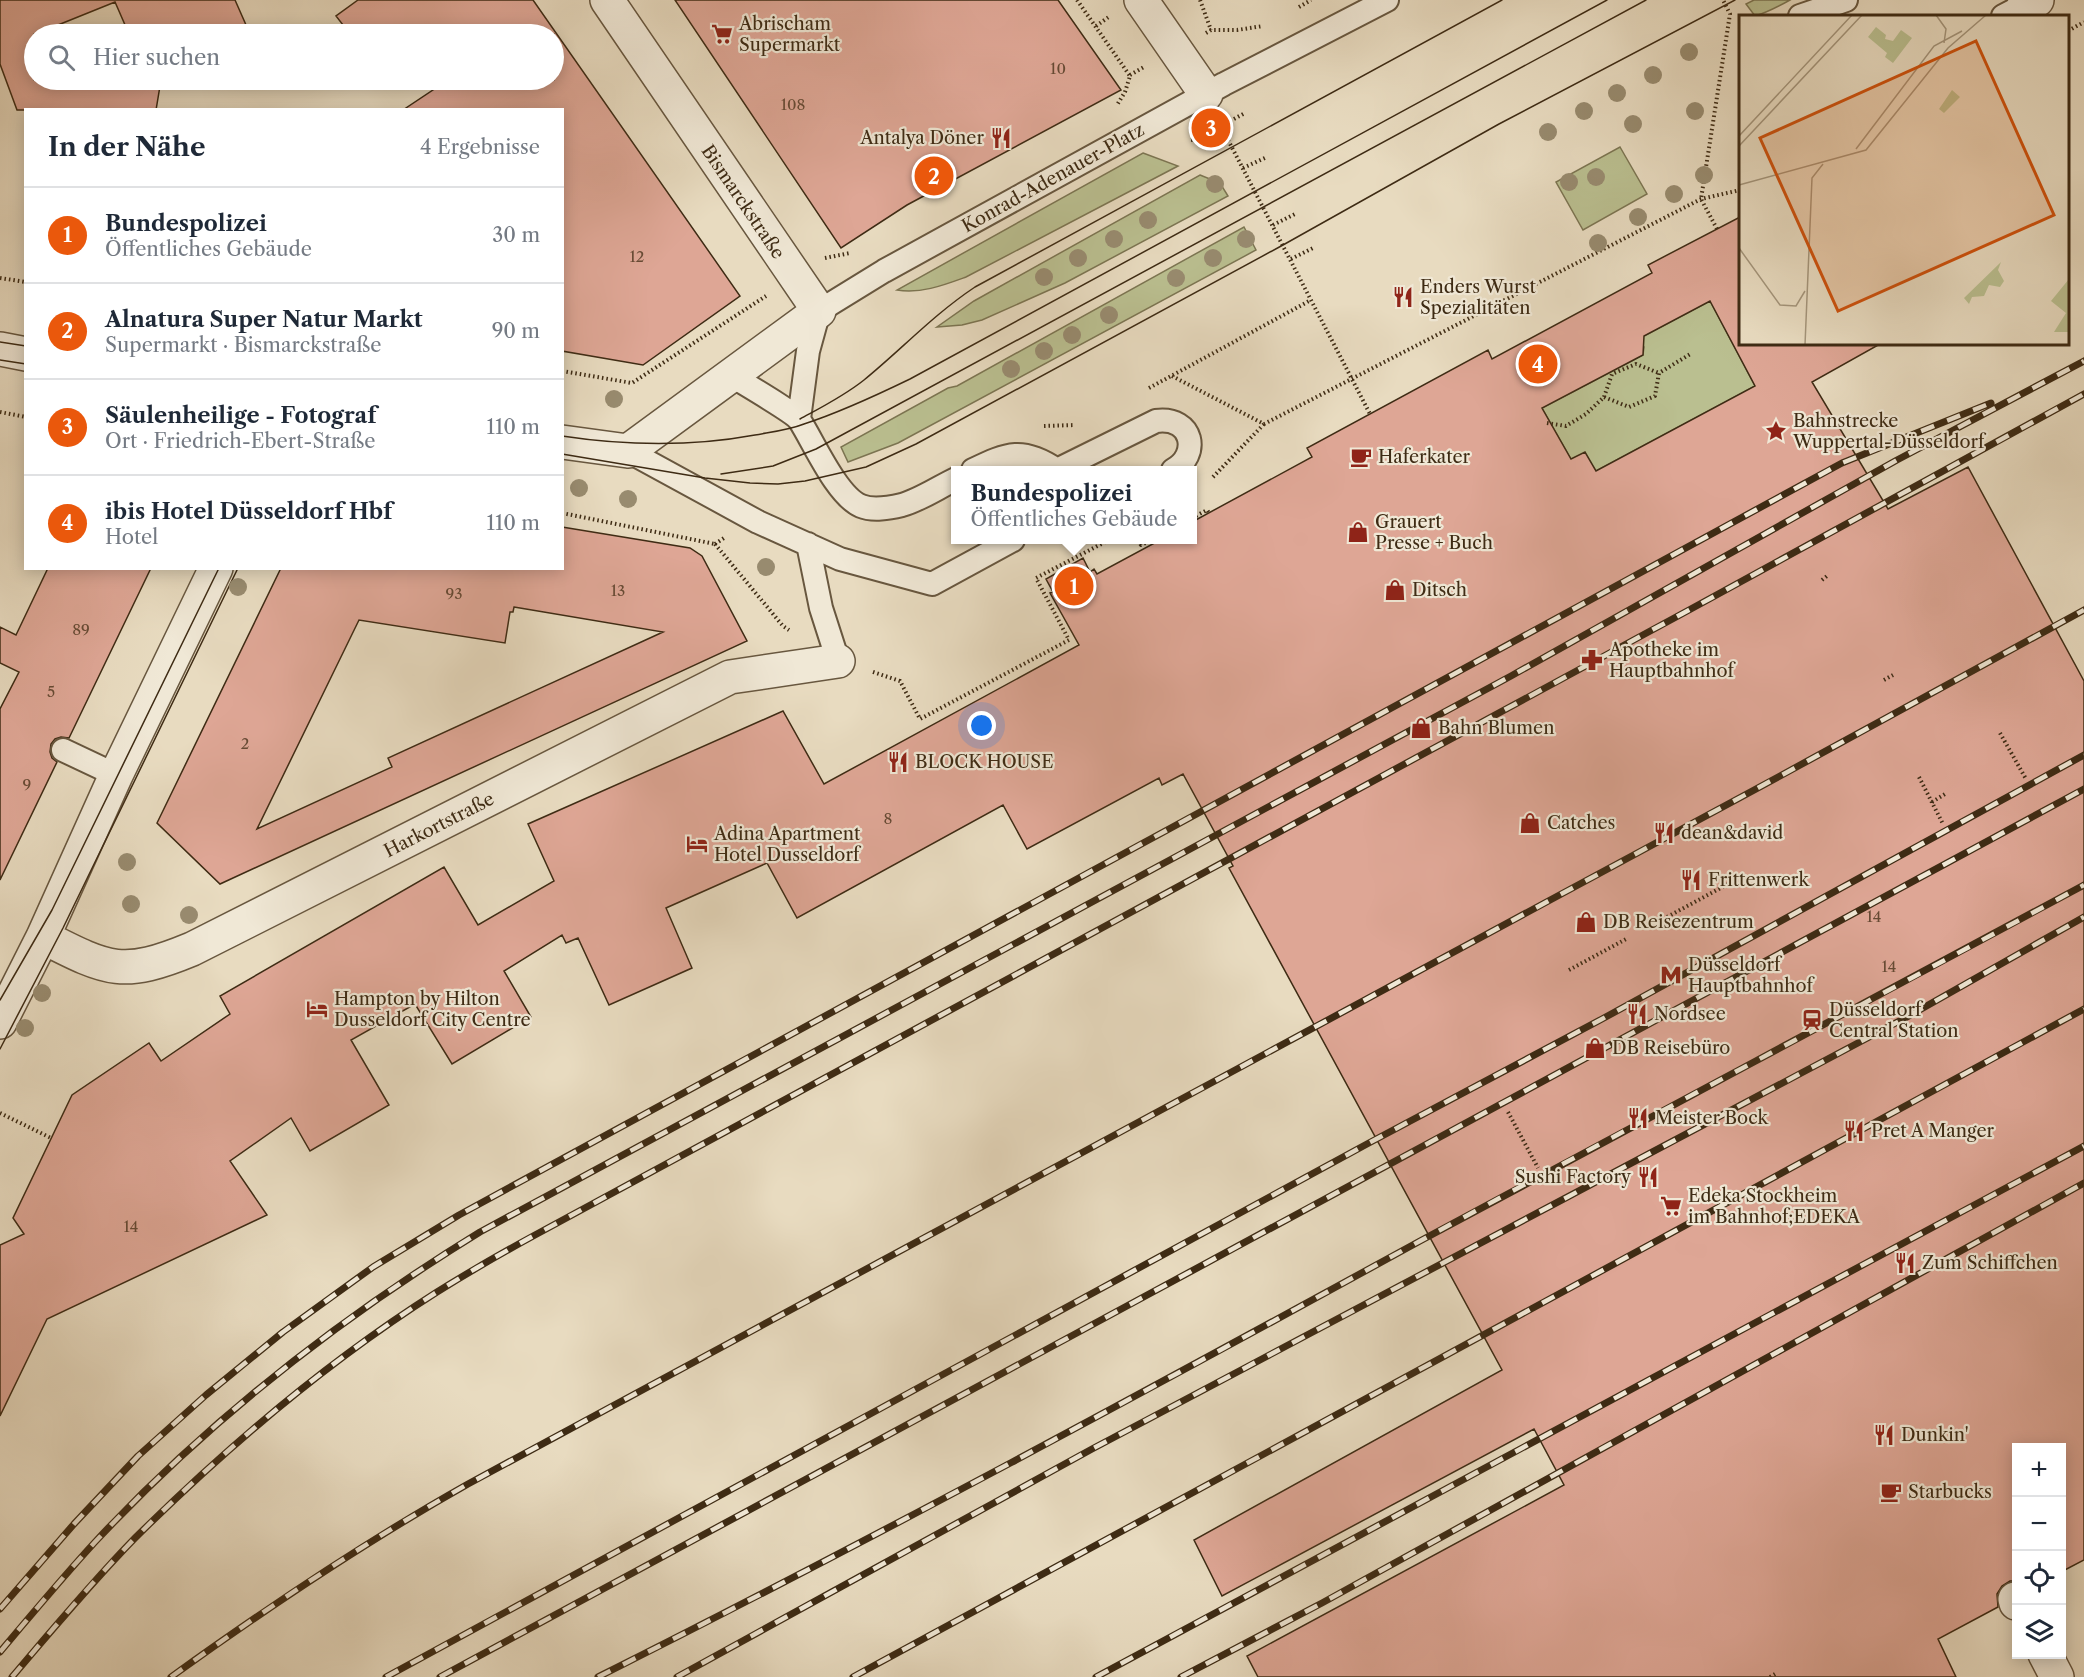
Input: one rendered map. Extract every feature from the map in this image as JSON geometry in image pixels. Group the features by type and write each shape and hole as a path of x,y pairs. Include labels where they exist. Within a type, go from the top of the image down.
{"street":[{"name":"Bismarckstraße","path":"607,0 819,311"},
{"path":"1141,0 1206,94"},
{"name":"Konrad-Adenauer-Platz","path":"628,452 819,311"},
{"path":"564,442 628,452"},
{"path":"0,1022 43,937 116,775 215,570"},
{"name":"Harkortstraße","path":"43,937 105,966 130,969 162,962 192,949 730,677 838,661"},
{"path":"2048,1659 2057,1677"}],"lane":[{"name":"Konrad-Adenauer-Platz","path":"819,311 884,272 1206,94 1387,0"},
{"path":"1803,15 1846,0"},
{"path":"799,419 808,351 819,311"},
{"path":"732,376 799,419 832,476 849,498 859,505 880,508 903,504 951,481"},
{"path":"1065,466 1156,421 1168,419 1180,424 1188,433 1189,445 1186,458 1180,466"},
{"path":"628,452 758,522 840,559 932,584 1006,544"},
{"path":"983,466 999,458 1016,454 1038,459 1050,466"},
{"path":"808,544 821,608 838,661"},
{"path":"63,750 116,775"}],"path":[{"path":"1077,0 1130,75 1140,69"},
{"path":"1200,0 1211,30 1237,30 1263,26 1272,21"},
{"path":"1292,10 1311,0"},
{"path":"1717,229 1701,199 1730,14 1723,0"},
{"path":"1096,26 1111,16"},
{"path":"1722,23 1729,19"},
{"path":"2069,30 2084,22"},
{"name":"Konrad-Adenauer-Platz","path":"1116,106 1125,92 1130,75"},
{"path":"1226,136 1370,414"},
{"path":"1243,168 1267,156"},
{"path":"1208,483 1264,424 1701,199 1739,190"},
{"path":"1273,225 1297,213"},
{"path":"1291,259 1315,247"},
{"path":"564,371 632,383 795,277"},
{"path":"0,278 24,282"},
{"path":"1143,392 1311,300"},
{"path":"1604,397 1629,407 1655,396 1659,374 1692,353"},
{"path":"1547,423 1566,426 1586,414 1604,397 1612,374 1636,364 1659,374"},
{"path":"1172,375 1264,424"},
{"path":"0,412 24,417"},
{"path":"1036,427 1084,424"},
{"path":"1197,515 1207,510 1209,513"},
{"path":"564,513 715,544 783,626 838,661 900,681 920,719 1069,640 1036,578 1101,544"},
{"path":"1822,580 1827,576"},
{"path":"1884,680 1893,675"},
{"path":"2000,733 2012,758 2026,779"},
{"path":"1919,777 1943,824"},
{"path":"1932,802 1946,794"},
{"path":"1667,917 1728,884"},
{"path":"1569,970 1628,938"},
{"path":"1508,1112 1538,1168"},
{"path":"0,1113 51,1138"}],"green space":[{"path":"1754,0 1790,0 1758,15 1754,15 1746,4"},
{"path":"1620,147 1647,194 1583,230 1556,182"},
{"path":"1143,153 1178,166 966,277 924,290 897,290"},
{"path":"1200,175 1220,183 1228,196 1065,283 982,320 962,325 937,327 974,301"},
{"path":"1244,227 1256,250 898,443 848,462 841,447 948,388 957,386"},
{"path":"1710,301 1755,386 1596,471 1571,459 1542,408 1643,355 1644,347 1638,339"}],"building":[{"path":"0,0 235,0 246,24 125,24 115,2 60,24 24,24 24,90 159,90 156,108 24,108 24,110 17,110 0,64"},
{"path":"358,0 533,0 550,24 342,24 336,16"},
{"path":"675,0 1058,0 1121,90 907,205 841,248"},
{"path":"564,44 740,296 643,365 564,351 564,108 406,108 433,90 564,90"},
{"path":"1739,218 1739,345 1878,345 1812,382 1888,509 1968,467 2084,681 2084,1560 2066,1569 2066,1443 2012,1443 2012,1581 2002,1586 1997,1594 1998,1607 1938,1639 1956,1677 1258,1677 1247,1656 1564,1485 1534,1429 1222,1596 1194,1540 1502,1370 1229,868 1233,866 1183,774 1162,785 1159,778 1027,849 1003,805 797,918 767,863 666,908 692,968 609,1005 578,938 566,943 562,935 504,971 531,1017 452,1064 415,1004 351,1040 389,1105 310,1151 291,1118 230,1161 267,1215 47,1319 0,1416 0,1245 24,1234 13,1218 72,1095 149,1043 161,1061 230,1014 220,996 444,867 478,925 554,881 528,824 783,711 824,784 1079,645 1050,593 1053,592 1046,579 1083,558 1090,572 1094,569 1097,574 1153,544 1197,544 1197,519 1312,457 1307,448 1488,350 1492,359 1652,273 1648,265","holes":["1710,301 1755,386 1596,471 1585,452 1571,459 1542,408 1643,355 1644,336"]},
{"path":"564,527 690,548 702,556 747,641 220,884 157,823 280,570 564,570","holes":["514,607 663,632 388,758 392,767 257,829 359,620 505,643 510,612 513,612"]},
{"path":"47,570 150,570 69,738 55,739 51,744 52,758 57,762 0,880 0,709 19,672 0,663 0,627 16,635"}],"tram line":[{"path":"800,419 856,386 945,309 975,287 1502,0"},
{"path":"564,436 611,442 659,444 707,442 786,429 845,409 910,379 1607,0"},
{"path":"721,474 773,466 816,449 1646,0"},
{"path":"564,454 705,478 750,483 778,484 805,481 866,467 916,444 1283,245 1499,124 1735,0"},
{"path":"0,342 24,346"},
{"path":"0,360 24,364"},
{"path":"0,1000 52,910 218,570"},
{"path":"0,1049 63,928 237,570"}],"railway":[{"path":"0,1652 95,1542 138,1497 230,1413 326,1336 480,1232 1511,676 1897,460 2084,361"},
{"path":"12,1677 72,1606 135,1538 242,1438 318,1376 437,1292 535,1235 2084,394"},
{"path":"0,1609 74,1524 138,1456 206,1395 283,1332 373,1267 459,1215 1842,463 1991,403"},
{"path":"171,1677 317,1576 468,1484 2084,610"},
{"path":"386,1677 1367,1144 1602,1019 2084,755"},
{"path":"440,1677 2084,789"},
{"path":"598,1677 1011,1463 2084,885"},
{"path":"677,1677 1092,1449 1907,1017 2084,917"},
{"path":"853,1677 2084,1009"},
{"path":"1096,1677 2084,1146"},
{"path":"1181,1677 1322,1603 2084,1183"}],"place":[{"name":"Abrischam Supermarkt","path":"722,34"},
{"name":"Säulenheilige - Fotograf","path":"1211,128"},
{"name":"Antalya Döner","path":"1001,138"},
{"name":"Alnatura Super Natur Markt","path":"934,176"},
{"name":"Enders Wurst Spezialitäten","path":"1403,297"},
{"name":"ibis Hotel Düsseldorf Hbf","path":"1538,364"},
{"name":"Bahnstrecke Wuppertal-Düsseldorf","path":"1776,431"},
{"name":"Haferkater","path":"1361,457"},
{"name":"Grauert Presse + Buch","path":"1358,532"},
{"name":"Bundespolizei","path":"1074,586"},
{"name":"Ditsch","path":"1395,590"},
{"name":"Apotheke im Hauptbahnhof","path":"1592,660"},
{"name":"Bahn Blumen","path":"1421,728"},
{"name":"BLOCK HOUSE","path":"898,762"},
{"name":"Catches","path":"1530,823"},
{"name":"dean&david","path":"1664,833"},
{"name":"Adina Apartment Hotel Dusseldorf","path":"697,844"},
{"name":"Frittenwerk","path":"1691,880"},
{"name":"DB Reisezentrum","path":"1586,922"},
{"name":"Düsseldorf Hauptbahnhof","path":"1671,975"},
{"name":"Hampton by Hilton Dusseldorf City Centre","path":"317,1009"},
{"name":"Nordsee","path":"1637,1014"},
{"name":"Düsseldorf Central Station","path":"1812,1020"},
{"name":"DB Reisebüro","path":"1595,1048"},
{"name":"Meister Bock","path":"1638,1118"},
{"name":"Pret A Manger","path":"1854,1131"},
{"name":"Sushi Factory","path":"1648,1177"},
{"name":"Edeka Stockheim im Bahnhof;EDEKA","path":"1671,1206"},
{"name":"Zum Schiffchen","path":"1905,1263"},
{"name":"Dunkin'","path":"1884,1435"},
{"name":"Starbucks","path":"1891,1492"}]}
